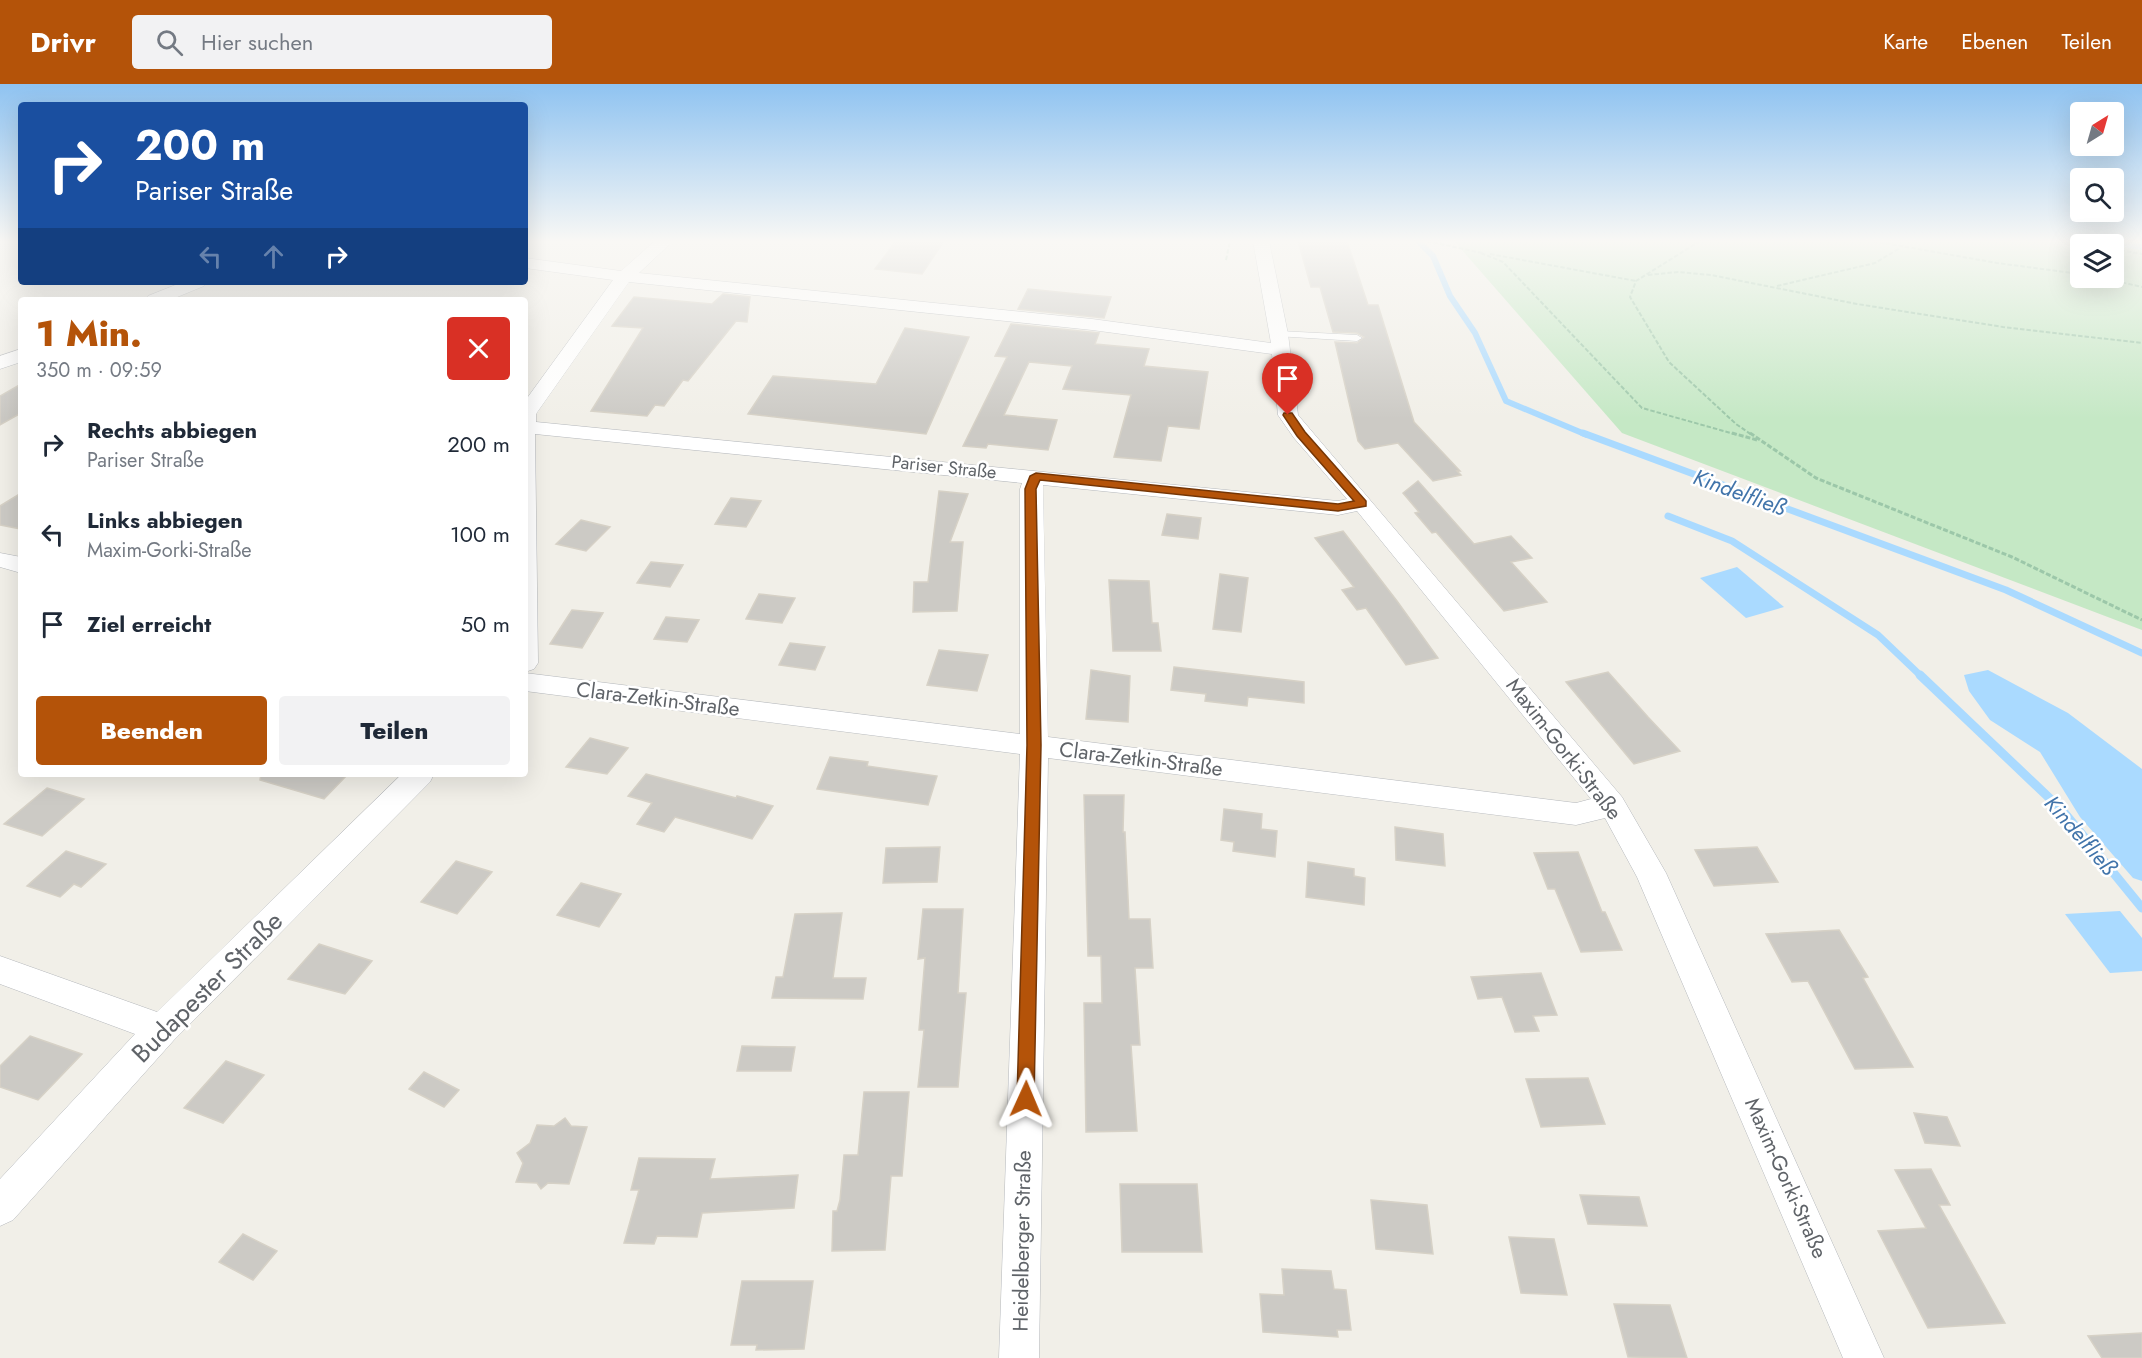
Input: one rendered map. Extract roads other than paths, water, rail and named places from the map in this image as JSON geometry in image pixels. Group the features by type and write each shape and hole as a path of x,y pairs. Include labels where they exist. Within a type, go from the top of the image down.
{"street":[{"path":"528,411 607,300"},
{"path":"845,300 1187,335 1280,342"},
{"name":"Maxim-Gorki-Straße","path":"1272,300 1280,342 1288,415 1301,434 1362,503 1612,805 1652,873 1864,1358"},
{"path":"0,363 18,356"},
{"name":"Pariser Straße","path":"528,428 1036,476 1338,508 1362,503"},
{"name":"Heidelberger Straße","path":"1019,1358 1034,745 1031,489 1036,476"},
{"path":"0,560 18,564"},
{"name":"Clara-Zetkin-Straße","path":"528,682 1576,814 1612,805"},
{"name":"Budapester Straße","path":"0,1207 162,1029 417,777"},
{"path":"0,970 162,1029"}],"lane":[{"path":"1280,342 1357,338"}],"water":[{"path":"1737,567 1784,607 1746,618 1700,578"},
{"path":"1988,670 2068,713 2142,769 2142,881 2133,878 2080,817 2040,752 1990,720 1969,691 1964,675"},
{"path":"2120,911 2142,938 2142,971 2110,973 2065,914"}],"waterway":[{"name":"Kindelfließ","path":"1453,300 1475,333 1506,401 1587,435"},
{"name":"Kindelfließ","path":"1583,433 2006,590 2142,653"},
{"name":"Kindelfließ","path":"1668,516 1732,541 1878,635 1922,677"},
{"name":"Kindelfließ","path":"1920,675 2063,811 2142,908"}]}
